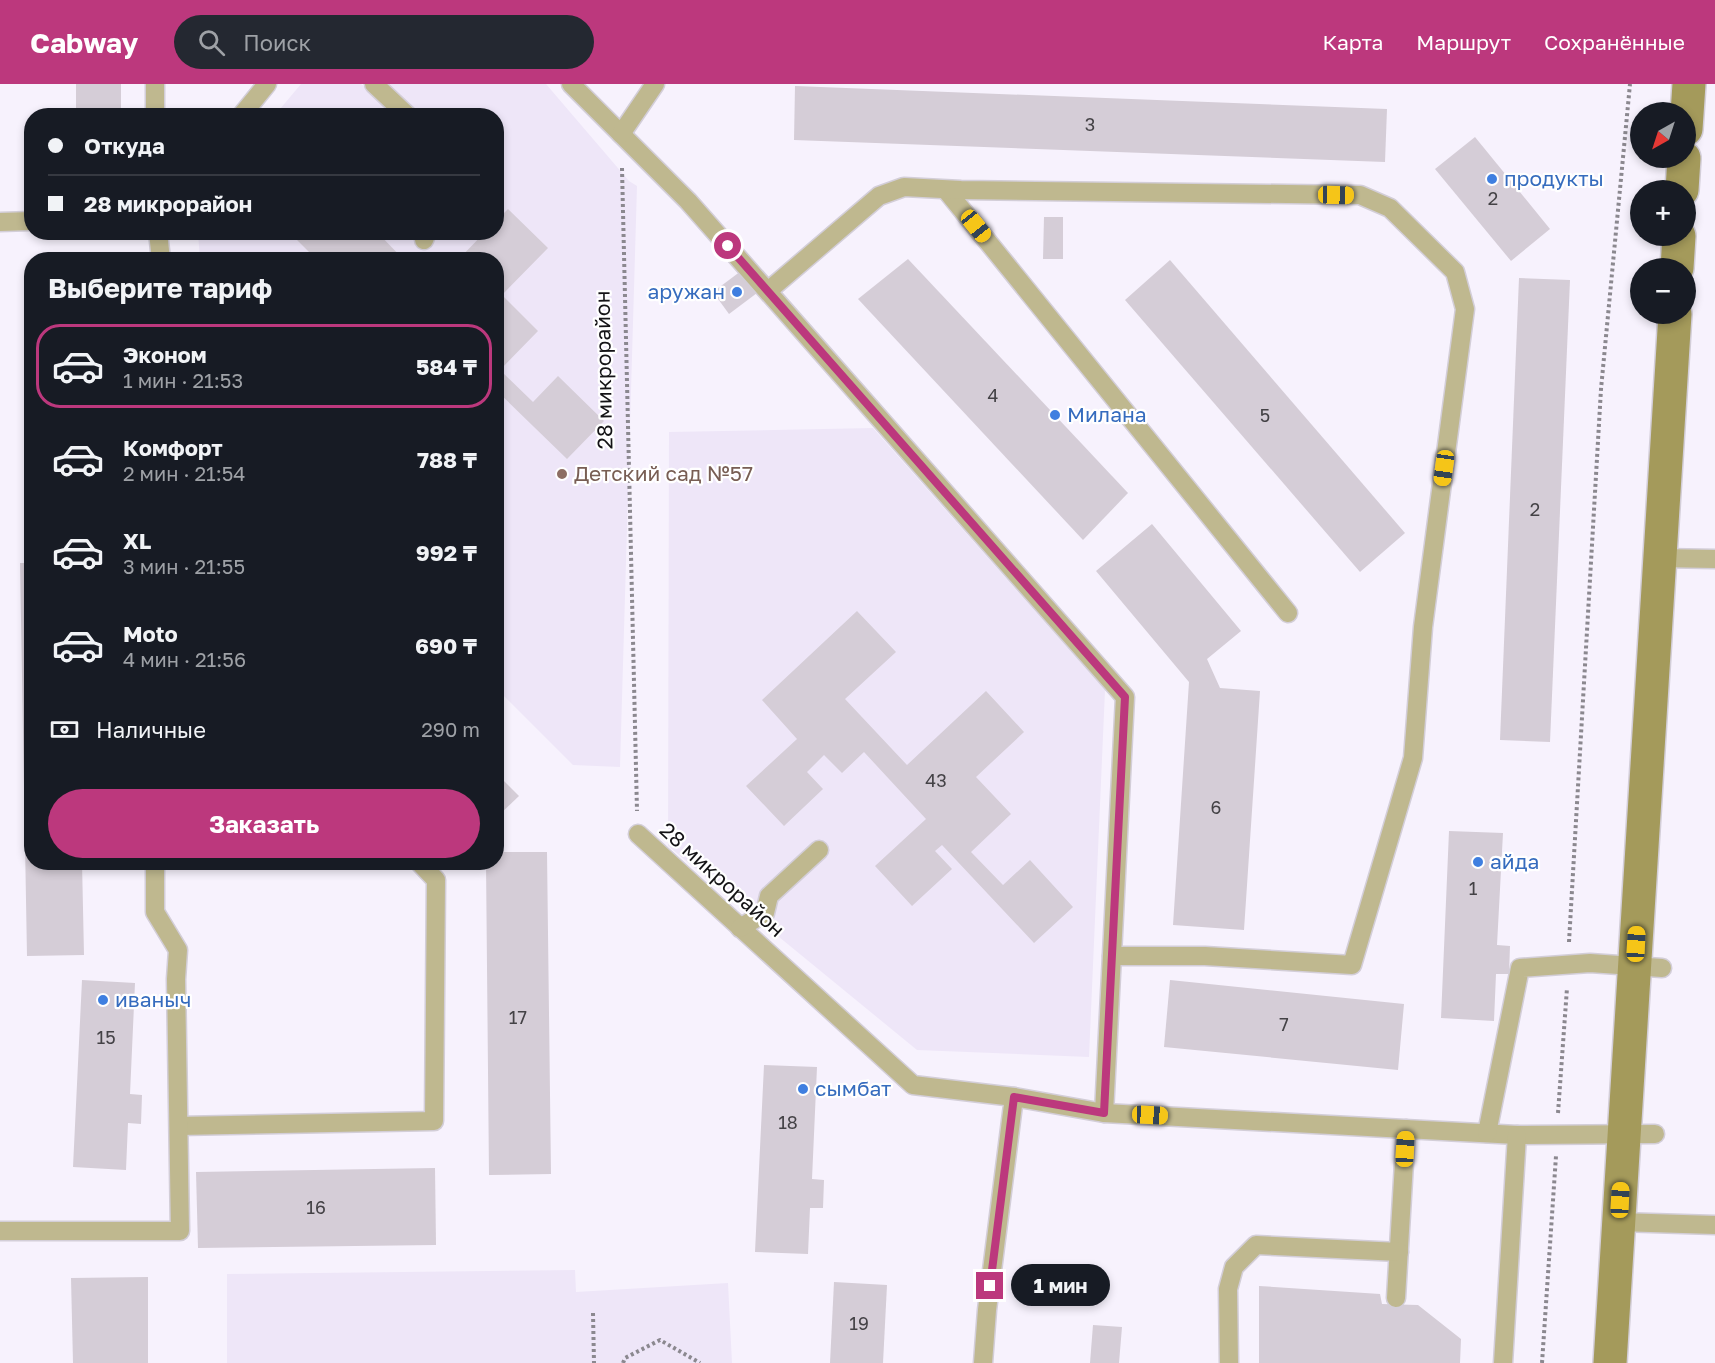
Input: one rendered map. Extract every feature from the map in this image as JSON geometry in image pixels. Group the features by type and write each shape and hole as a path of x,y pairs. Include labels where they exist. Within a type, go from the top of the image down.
{"street":[{"path":"1688,102 1689,84"},
{"path":"1610,1363 1619,1222 1639,1134 1648,967 1660,558 1674,324"}],"lane":[{"path":"154,84 155,108"},
{"path":"248,108 267,84"},
{"path":"374,84 400,108"},
{"path":"571,84 688,201 1125,697 1104,1113"},
{"path":"621,134 655,84"},
{"path":"768,291 879,196 904,187 946,190 1360,195 1390,208 1455,272 1465,309 1423,627 1413,758 1352,965 1205,956 1112,956"},
{"path":"946,190 1288,613"},
{"path":"0,222 24,221"},
{"path":"1660,558 1715,559"},
{"name":"28 микрорайон","path":"638,834 913,1085 1014,1097 1104,1113 1517,1135 1639,1134"},
{"path":"740,928 765,913 769,896 819,850"},
{"path":"0,1231 180,1231 176,979 178,950 155,912 155,870"},
{"path":"178,1126 434,1121 436,879 427,870"},
{"path":"1487,1133 1520,968 1568,963 1648,967"},
{"path":"982,1363 1014,1097"},
{"path":"1396,1298 1406,1129"},
{"path":"1503,1363 1517,1135"},
{"path":"1619,1222 1715,1225"},
{"path":"1229,1363 1228,1289 1234,1267 1256,1245 1399,1252"}],"path":[{"path":"1542,1363 1601,389 1630,84"},
{"name":"28 микрорайон","path":"621,134 638,834"},
{"path":"593,1313 594,1363"},
{"path":"623,1363 625,1358 660,1340 700,1363"}],"shaded area":[{"name":"Детский сад №57","path":"301,84 361,84 366,88 371,84 546,84 629,181 637,186 620,767 573,765 504,696 504,252 199,252 199,240 504,240 504,108 281,108"},
{"path":"873,428 1105,690 1089,1057 917,1050 668,846 669,432"},
{"path":"575,1270 576,1292 728,1283 732,1363 227,1363 227,1274"}],"building":[{"path":"76,84 121,84 121,108 76,108"},
{"path":"795,86 1387,109 1385,162 794,140"},
{"path":"1475,137 1550,229 1511,261 1435,169"},
{"path":"508,209 548,248 504,293 504,252 466,252 477,240 504,240 504,213"},
{"path":"1044,217 1063,217 1063,259 1043,259"},
{"path":"297,240 385,240 396,252 309,252"},
{"path":"908,259 1128,493 1083,540 858,299"},
{"path":"1170,260 1405,533 1360,572 1125,300"},
{"path":"741,271 757,293 729,314 713,292"},
{"path":"1519,278 1570,280 1550,742 1500,740"},
{"path":"504,297 538,331 504,366"},
{"path":"504,374 533,402 558,376 604,421 567,459 504,398"},
{"path":"1152,524 1241,631 1207,659 1220,688 1260,691 1244,930 1173,925 1189,682 1096,571"},
{"path":"20,563 24,563 24,788"},
{"path":"857,611 896,652 845,699 907,765 986,691 1024,732 976,777 1011,814 971,852 1003,885 1030,860 1073,907 1034,943 942,845 935,851 952,869 912,906 875,866 926,819 864,752 842,773 824,755 807,772 823,789 784,826 746,786 797,739 762,700"},
{"path":"504,781 519,796 504,810"},
{"path":"1449,831 1503,833 1497,945 1510,946 1509,974 1496,974 1494,1021 1441,1018"},
{"path":"504,852 547,852 551,1174 489,1175 486,870 504,870"},
{"path":"25,870 82,870 84,955 27,956"},
{"path":"82,980 135,983 130,1094 142,1095 141,1124 128,1123 126,1170 73,1167"},
{"path":"1170,980 1404,1004 1398,1070 1164,1047"},
{"path":"764,1065 817,1067 812,1179 824,1180 823,1208 810,1208 808,1254 755,1252"},
{"path":"435,1168 436,1245 198,1248 196,1172"},
{"path":"148,1277 148,1363 73,1363 71,1278"},
{"path":"834,1282 887,1285 883,1363 830,1363"},
{"path":"1259,1286 1380,1294 1382,1304 1418,1305 1461,1339 1460,1363 1259,1363"},
{"path":"1093,1325 1122,1327 1119,1363 1090,1363"}],"place":[{"name":"продукты","path":"1492,179"},
{"name":"аружан","path":"737,292"},
{"name":"Милана","path":"1055,415"},
{"name":"Детский сад №57","path":"562,474"},
{"name":"айда","path":"1478,862"},
{"name":"иваныч","path":"103,1000"},
{"name":"сымбат","path":"803,1089"}],"route":[{"path":"728,246 1125,697 1104,1113 1014,1097 990,1286"}]}
